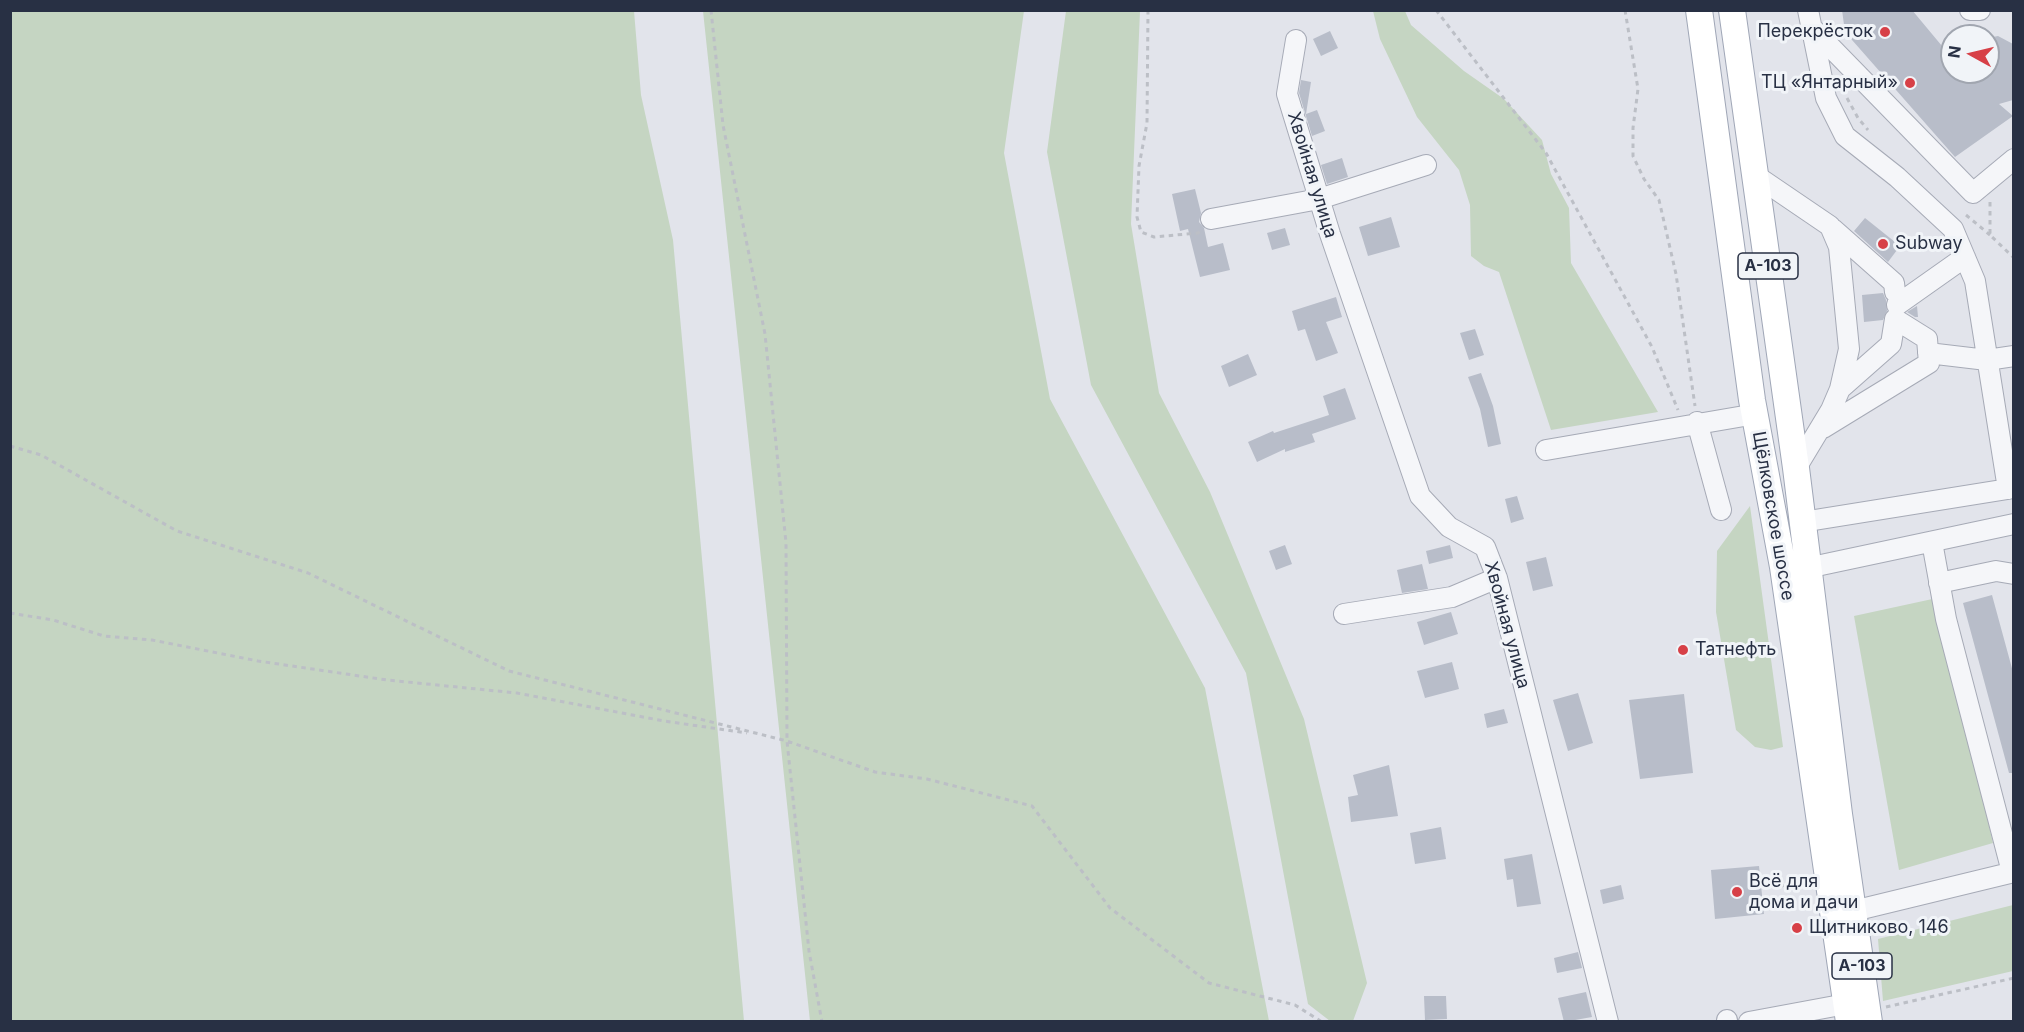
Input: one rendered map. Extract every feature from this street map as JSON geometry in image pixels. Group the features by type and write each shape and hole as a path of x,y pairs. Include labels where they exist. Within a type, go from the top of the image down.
{"main road":[{"name":"Щёлковское шоссе","path":"1699,10 1752,400 1844,913 1873,1015"},
{"name":"Щёлковское шоссе","path":"1732,10 1796,468 1844,913 1847,1013"}],"street":[{"path":"1970,10 1980,10"},
{"path":"1810,19 1973,193 2013,159"},
{"path":"1802,522 2011,488 1975,281 1953,229 1897,177 1845,136 1826,98 1810,19"},
{"name":"Хвойная улица","path":"1296,40 1287,94 1319,198 1420,496 1449,528 1485,548 1497,578 1608,1022"},
{"path":"1211,219 1319,198 1426,165"},
{"path":"1755,175 1830,226 1894,283 1896,305 1891,344 1840,389"},
{"path":"1796,468 1821,429 1840,389 1849,349 1839,247 1830,226"},
{"path":"1896,305 1965,257"},
{"path":"1821,429 1929,363 1927,339 1896,305"},
{"path":"1928,353 1987,360 2013,356"},
{"path":"1546,450 1697,422 1750,415"},
{"path":"1697,422 1721,510"},
{"path":"1807,568 2013,524"},
{"path":"1844,913 2013,872 1946,620 1932,542"},
{"path":"1939,583 1996,571 2013,574"},
{"path":"1344,615 1452,597 1497,578"},
{"path":"1749,1022 1847,1013"}],"path":[{"path":"711,10 723,125 765,334 769,369 786,543 787,741 809,951 822,1022"},
{"path":"1148,10 1147,123 1139,166 1137,207 1141,232 1154,237 1198,233 1211,219"},
{"path":"1436,10 1546,153 1652,347 1678,412 1697,422"},
{"path":"1625,10 1638,89 1633,128 1633,156 1644,179 1659,200 1676,274 1697,422"},
{"path":"1847,97 1858,118 1870,133"},
{"path":"1990,179 1990,235"},
{"path":"1964,213 2013,258"},
{"path":"10,446 41,455 177,531 308,573 509,671 787,741 875,772 927,779 1032,806 1110,908 1209,983 1295,1005 1322,1022"},
{"path":"10,613 53,620 104,636 152,640 258,661 366,678 518,693 664,721 746,732 787,741"},
{"path":"1780,886 1796,884"},
{"path":"1873,1015 2013,978"}],"green space":[{"path":"10,11 634,11 641,95 673,240 744,1021 11,1021"},
{"path":"703,11 1024,11 1004,153 1050,399 1205,688 1269,1021 810,1021"},
{"path":"1066,11 1140,11 1131,224 1159,393 1210,492 1304,719 1367,983 1353,1021 1330,1021 1308,1004 1246,673 1091,385 1047,152"},
{"path":"1373,11 1405,11 1411,25 1464,71 1504,99 1542,140 1551,174 1569,208 1571,263 1658,412 1551,430 1499,272 1484,266 1471,256 1470,205 1459,170 1417,117 1380,39"},
{"path":"1750,506 1783,747 1771,750 1755,747 1736,730 1716,612 1717,551"},
{"path":"1937,598 1993,843 1899,870 1854,616"},
{"path":"2013,905 2013,971 1883,1001 1878,939"}],"building":[{"name":"ТЦ «Янтарный»","path":"1842,10 1912,10 1940,44 1940,84 2000,84 2000,37 2013,44 2013,100 1999,104 2013,116 1955,157 1845,32"},
{"path":"1330,31 1338,48 1321,56 1313,39"},
{"path":"1301,80 1311,82 1306,114 1317,110 1325,131 1312,136 1299,93"},
{"path":"1342,158 1348,177 1327,184 1321,165"},
{"path":"1195,189 1201,213 1199,222 1204,228 1208,247 1223,243 1230,270 1200,277 1188,229 1180,231 1172,194"},
{"path":"1391,217 1400,247 1368,256 1359,227"},
{"path":"1865,218 1900,246 1888,262 1854,231"},
{"path":"1285,228 1290,245 1272,250 1267,233"},
{"path":"1883,293 1887,311 1883,320 1864,322 1862,295"},
{"path":"1336,297 1342,317 1326,322 1338,353 1316,361 1305,329 1298,331 1292,311"},
{"path":"1917,306 1918,317 1907,312"},
{"path":"1475,329 1484,355 1469,360 1460,333"},
{"path":"1248,354 1257,375 1229,387 1221,366"},
{"path":"1481,373 1493,406 1501,444 1488,447 1480,409 1468,377"},
{"path":"1345,388 1356,419 1312,434 1315,442 1285,452 1285,449 1257,462 1248,442 1273,431 1274,433 1329,415 1323,396"},
{"path":"1517,496 1524,519 1511,523 1505,499"},
{"path":"1285,545 1292,564 1276,570 1269,551"},
{"path":"1450,545 1453,558 1429,564 1426,551"},
{"path":"1546,557 1553,586 1533,591 1526,562"},
{"path":"1422,564 1428,589 1402,593 1397,570"},
{"path":"1992,595 2013,672 2013,773 2009,773 1963,603"},
{"path":"1451,612 1458,634 1424,645 1417,622"},
{"path":"1452,662 1459,689 1425,698 1417,671"},
{"path":"1578,693 1593,743 1568,751 1553,700"},
{"path":"1684,694 1693,773 1640,779 1629,700"},
{"path":"1504,709 1508,723 1487,728 1484,714"},
{"path":"1389,765 1398,816 1351,822 1348,797 1358,795 1353,775"},
{"path":"1441,827 1446,859 1415,864 1410,833"},
{"path":"1532,854 1541,904 1517,907 1513,879 1507,880 1504,859"},
{"name":"Всё для дома и дачи","path":"1759,866 1764,914 1715,919 1711,870"},
{"path":"1621,885 1624,899 1603,904 1600,890"},
{"path":"1578,952 1582,968 1557,973 1554,958"},
{"path":"1586,992 1592,1017 1564,1022 1558,998"},
{"path":"1424,996 1446,996 1447,1019 1425,1020"}],"place":[{"name":"Перекрёсток","path":"1885,32"},
{"name":"ТЦ «Янтарный»","path":"1910,83"},
{"name":"Subway","path":"1883,244"},
{"name":"Татнефть","path":"1683,650"},
{"name":"Всё для дома и дачи","path":"1737,892"},
{"name":"Щитниково, 146","path":"1797,928"}]}
